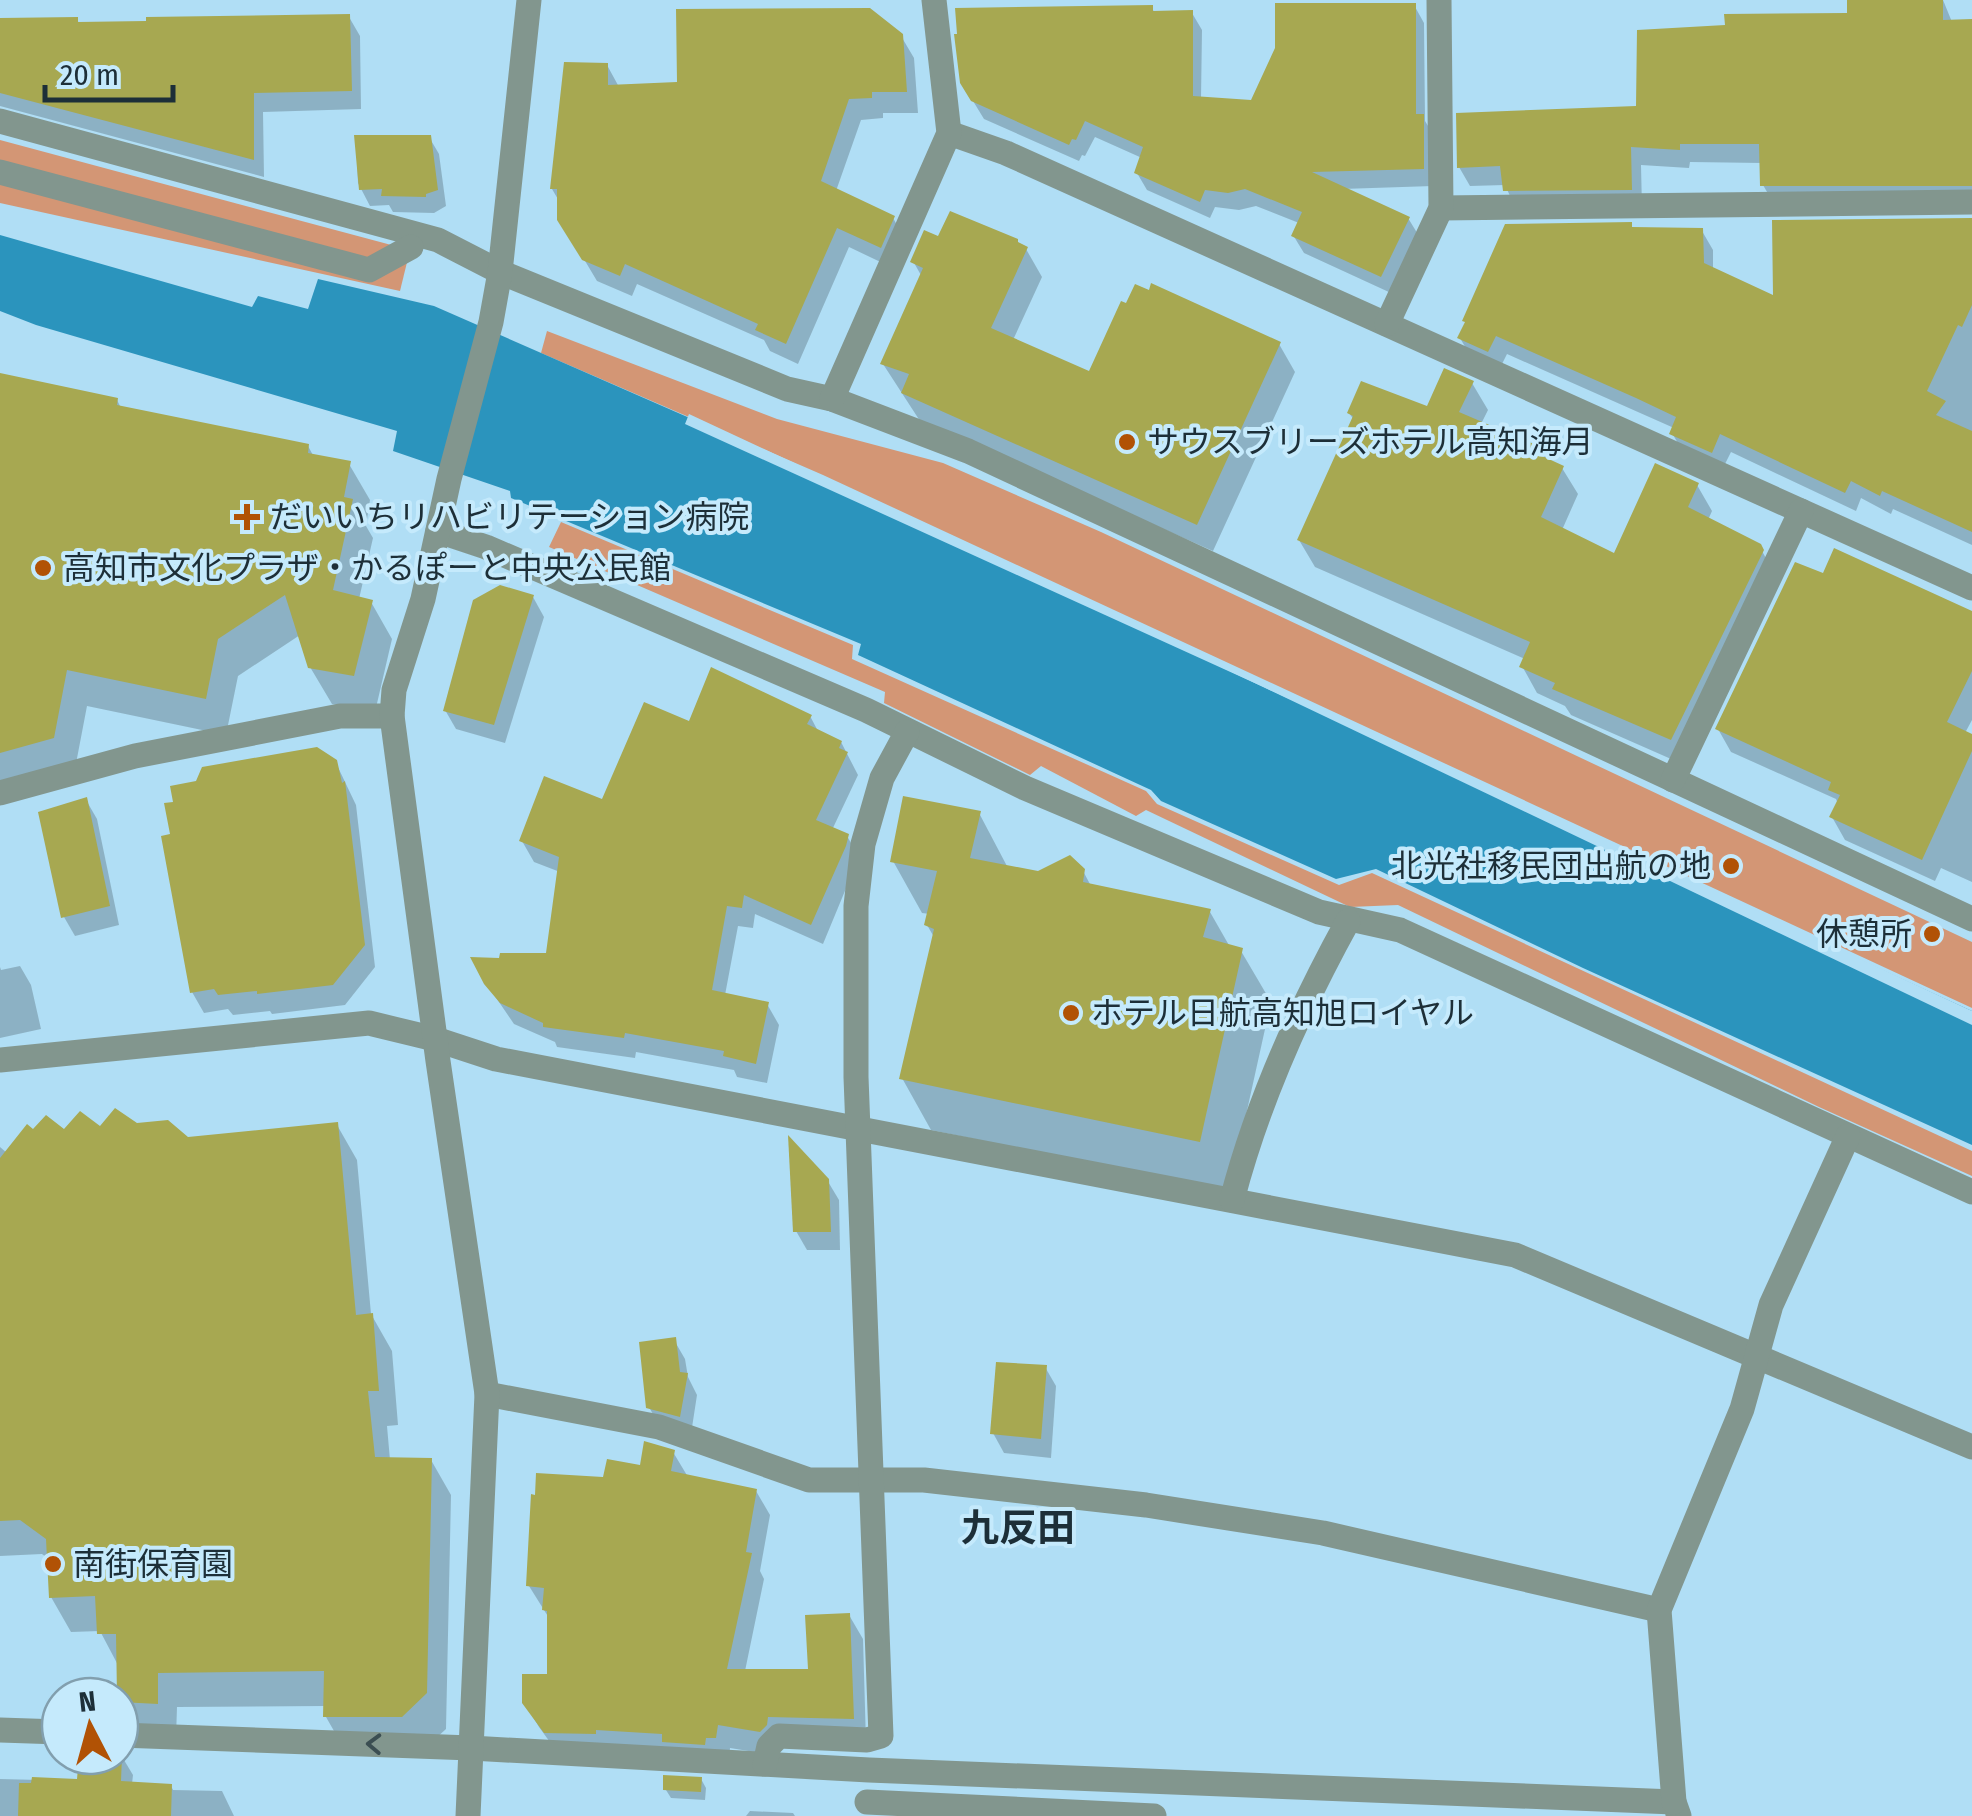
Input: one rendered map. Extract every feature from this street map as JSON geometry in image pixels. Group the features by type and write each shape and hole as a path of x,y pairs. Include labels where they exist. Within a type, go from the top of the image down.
{"street":[{"path":"468,1816 487,1394 392,716 394,690 422,598 491,322 500,272 528,0"},
{"path":"832,398 949,133 934,0"},
{"path":"1388,324 1441,208 1439,0"},
{"path":"0,121 438,240 500,272 788,389 832,398 968,451 1972,919"},
{"path":"949,133 1006,153 1972,588"},
{"path":"0,172 370,270 411,247"},
{"path":"1441,208 1972,202"},
{"path":"1673,780 1801,512"},
{"path":"438,530 866,710 1025,788 1319,912 1400,930 1972,1192"},
{"path":"0,793 154,752 340,716 392,716"},
{"path":"765,1764 769,1746 778,1736 867,1740 881,1736 856,1076 858,869 882,778 907,732"},
{"path":"1232,1200 1248,1137 1348,921"},
{"path":"0,1060 369,1023 435,1039 496,1060 1514,1255 1972,1447"},
{"path":"140,1735 1676,1809 1659,1610 1735,1426 1759,1356 1771,1305 1848,1136"},
{"path":"487,1394 660,1427 809,1480 924,1480 1146,1506 1323,1533 1659,1610"},
{"path":"0,1730 40,1731"},
{"path":"869,1770 866,1809 1154,1816"}],"shaded area":[{"path":"0,140 410,250 400,291 0,203"},
{"path":"547,331 777,419 943,463 1101,532 1972,942 1972,1008 823,475 541,353"},
{"path":"561,522 853,645 852,659 1146,791 1157,804 1339,885 1372,873 1972,1151 1972,1176 1398,905 1350,907 1146,810 1136,816 1041,766 1030,775 884,703 885,692 549,547"}],"water":[{"path":"0,235 252,307 258,296 308,309 318,279 434,306 781,458 1259,685 1972,1011 1972,1145 1376,869 1336,879 1161,801 1151,790 858,655 861,644 511,498 510,491 393,451 397,431 0,311"}],"pier":[{"path":"689,414 1972,1011 1972,1025 1259,685 685,424"}],"building":[{"path":"1847,0 1943,0 1943,20 1972,19 1972,186 1760,186 1759,144 1680,144 1680,150 1631,147 1632,190 1503,191 1500,166 1457,168 1456,113 1636,106 1637,30 1725,25 1724,14 1847,13"},
{"path":"1275,3 1416,3 1416,114 1424,114 1424,169 1312,172 1410,217 1381,277 1291,236 1302,212 1245,189 1228,193 1205,190 1200,202 1134,173 1143,147 1085,121 1076,140 1072,139 1069,145 971,101 960,83 955,8 1153,5 1153,11 1193,10 1193,96 1251,100 1275,48"},
{"path":"870,8 903,34 907,92 872,92 872,98 849,99 821,181 895,216 881,248 837,228 786,344 755,330 758,324 625,264 620,276 582,260 557,220 557,189 550,189 564,62 608,63 608,85 677,82 676,9"},
{"path":"350,14 352,91 254,93 254,160 0,93 0,18 78,17 78,22"},
{"path":"354,135 431,135 438,190 426,197 381,196 382,189 359,190"},
{"path":"950,211 1018,239 1028,247 991,328 1089,371 1121,301 1126,303 1135,284 1149,290 1151,283 1281,342 1197,525 901,393 909,374 880,364 923,268 910,262 924,230 938,236"},
{"path":"1972,218 1972,305 1962,327 1958,325 1927,391 1946,401 1936,415 1972,431 1972,532 1851,481 1845,493 1720,434 1712,453 1669,434 1676,417 1636,398 1496,336 1488,352 1457,338 1505,224 1632,222 1632,227 1703,228 1704,263 1773,295 1772,220"},
{"path":"1444,368 1474,381 1459,412 1543,448 1540,455 1564,466 1541,517 1614,553 1655,463 1699,483 1688,507 1761,544 1764,550 1671,740 1552,689 1555,683 1519,667 1530,642 1297,540 1353,416 1347,413 1361,381 1427,406"},
{"path":"0,373 118,398 117,405 309,444 308,453 351,461 344,497 353,499 333,590 373,600 354,676 308,668 285,595 218,639 206,699 67,670 54,738 0,753"},
{"path":"1834,548 1972,611 1972,671 1947,722 1972,734 1972,751 1922,860 1829,817 1840,795 1828,790 1831,782 1715,729 1795,562 1823,573"},
{"path":"500,585 534,595 494,725 443,711 473,600"},
{"path":"711,667 812,715 807,724 842,741 839,748 848,752 816,820 849,834 811,925 744,895 742,908 727,906 712,990 769,1002 756,1064 723,1056 724,1051 625,1033 624,1038 543,1027 543,1023 500,1003 484,984 470,957 546,953 559,857 519,841 544,776 602,799 644,702 689,721"},
{"path":"317,747 337,760 342,783 345,781 365,945 333,985 257,994 218,995 214,989 190,993 161,836 170,834 164,803 173,802 170,786 196,781 202,767"},
{"name":"ホテル日航高知旭ロイヤル","path":"903,796 981,811 970,858 1038,871 1070,855 1085,869 1083,882 1211,909 1203,937 1243,948 1200,1142 899,1079 934,929 924,925 937,871 890,862"},
{"path":"87,797 110,906 61,918 38,812"},
{"path":"115,1108 137,1123 168,1120 188,1137 338,1122 356,1315 373,1313 379,1391 368,1391 375,1457 432,1458 427,1693 402,1717 323,1717 324,1671 158,1673 158,1704 140,1703 140,1676 117,1676 116,1634 97,1634 95,1596 49,1598 46,1539 20,1520 0,1521 0,1158 27,1124 33,1129 46,1115 64,1129 80,1111 100,1126"},
{"path":"788,1135 829,1179 831,1232 793,1232"},
{"path":"676,1337 680,1372 688,1373 680,1417 646,1408 639,1342"},
{"path":"996,1362 1047,1365 1041,1439 990,1434"},
{"path":"644,1441 675,1450 671,1471 757,1489 746,1552 752,1553 727,1669 808,1669 805,1615 850,1613 854,1719 768,1717 760,1732 718,1725 716,1738 706,1738 705,1745 662,1742 662,1734 596,1730 596,1734 544,1733 522,1703 522,1674 547,1674 544,1588 526,1586 531,1494 535,1495 536,1473 603,1477 607,1459 640,1465"},
{"path":"663,1775 702,1777 701,1792 663,1790"},
{"path":"121,1776 121,1781 172,1784 171,1816 18,1816 19,1783 31,1783 32,1777"}],"place":[{"name":"サウスブリーズホテル高知海月","path":"1127,442"},
{"name":"だいいちリハビリテーション病院","path":"247,517"},
{"name":"高知市文化プラザ・かるぽーと中央公民館","path":"43,568"},
{"name":"北光社移民団出航の地","path":"1731,866"},
{"name":"休憩所","path":"1932,934"},
{"name":"ホテル日航高知旭ロイヤル","path":"1071,1013"},
{"name":"南街保育園","path":"53,1564"}],"district":[{"name":"九反田","path":"1018,1528"}]}
